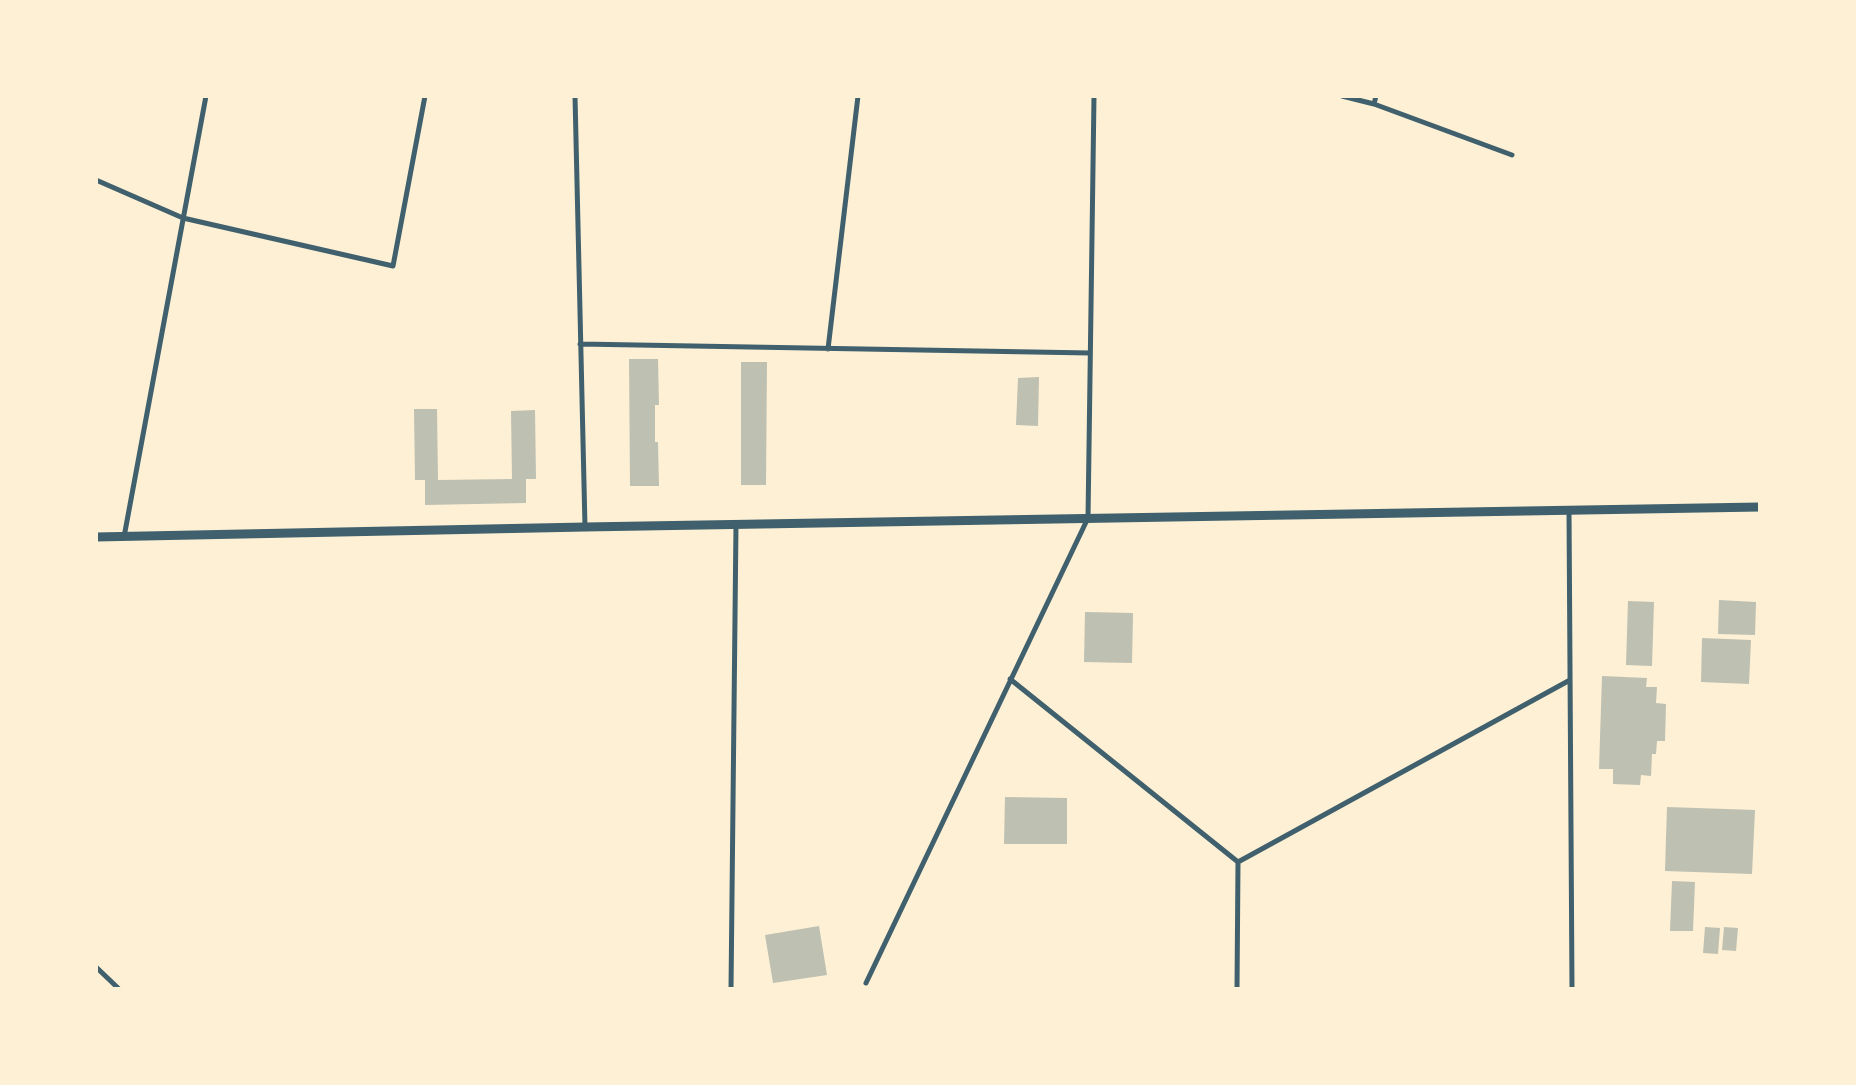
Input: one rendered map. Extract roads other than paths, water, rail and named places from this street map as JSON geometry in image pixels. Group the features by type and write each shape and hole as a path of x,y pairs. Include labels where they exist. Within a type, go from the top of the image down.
{"street":[{"path":"124,537 206,96"},
{"path":"96,180 183,218 393,266 425,96"},
{"path":"575,96 585,527"},
{"path":"828,349 858,96"},
{"path":"866,982 1088,518 1094,96"},
{"path":"1342,96 1374,104 1512,155"},
{"path":"1374,104 1376,96"},
{"path":"580,344 1090,353"},
{"path":"96,537 1760,507"},
{"path":"1569,510 1572,989"},
{"path":"731,989 736,524"},
{"path":"1010,679 1238,862"},
{"path":"1238,862 1570,680"},
{"path":"1236,989 1238,862"},
{"path":"96,967 119,989"}]}
